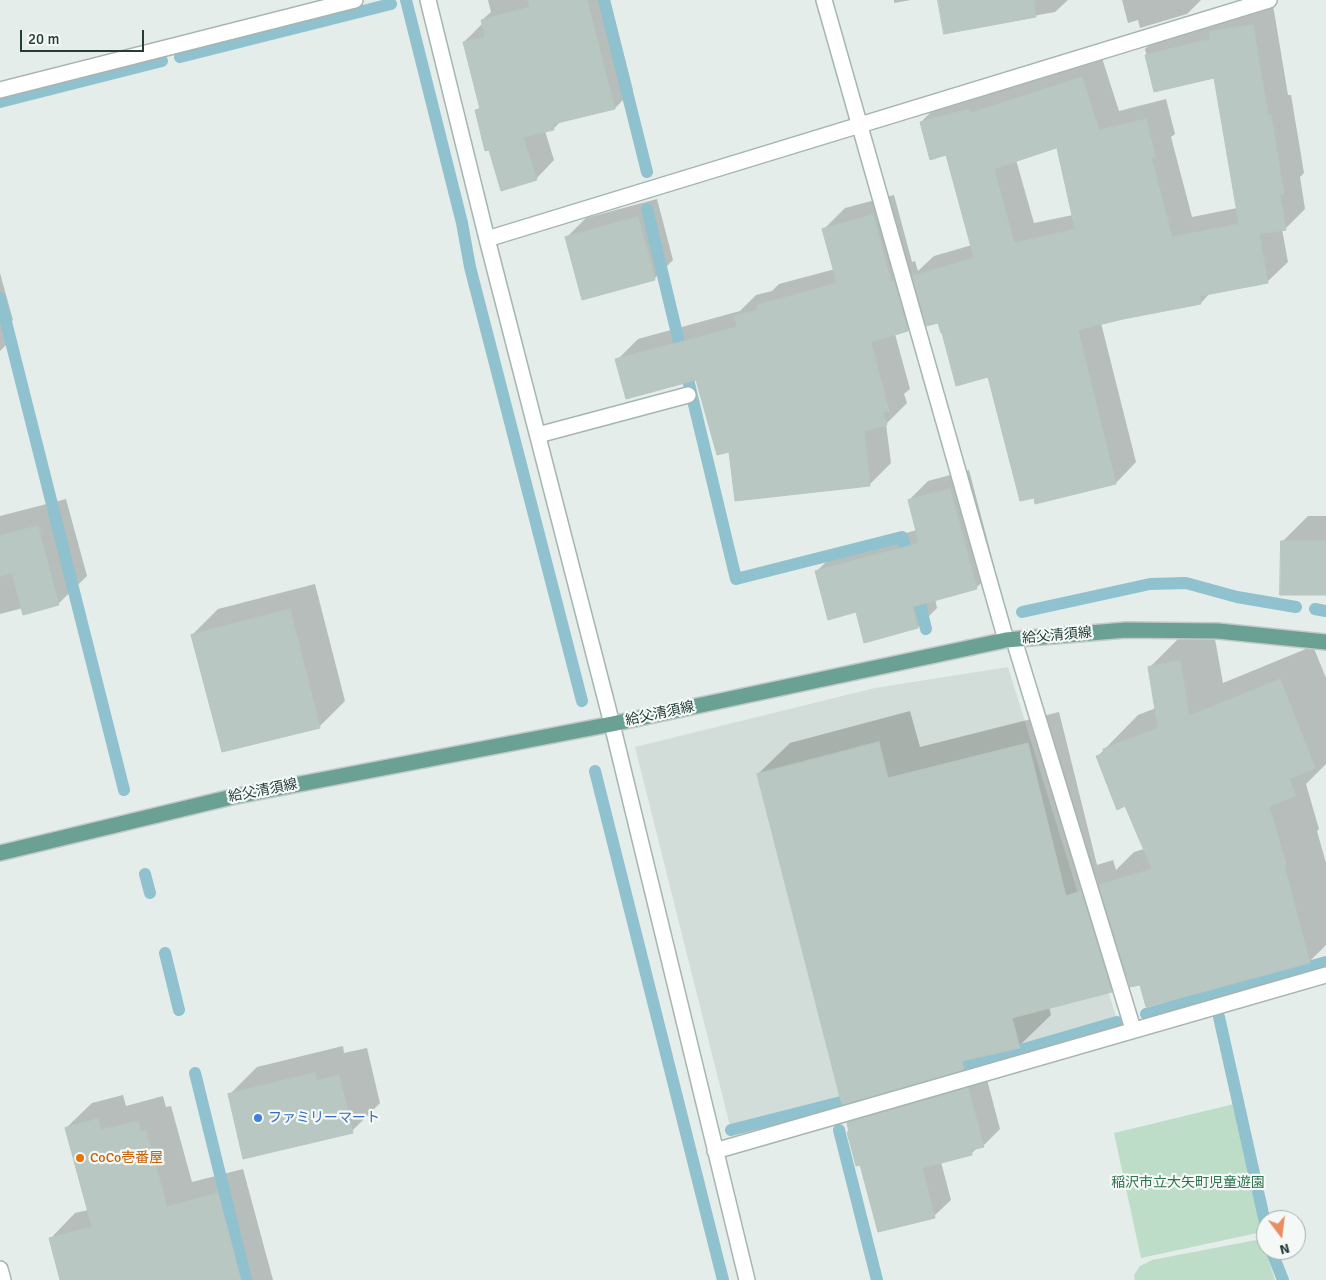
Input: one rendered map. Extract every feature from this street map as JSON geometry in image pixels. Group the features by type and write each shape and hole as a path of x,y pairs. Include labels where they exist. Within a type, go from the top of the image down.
{"main road":[{"name":"給父清須線","path":"0,853 232,797 612,724 1010,640 1144,630 1218,631 1326,642"}],"street":[{"path":"0,90 355,0"},
{"path":"428,0 487,239 612,724 747,1280"},
{"path":"824,0 1010,640 1133,1029"},
{"path":"487,239 1269,0"},
{"path":"538,436 688,394"},
{"path":"715,1151 1326,974"},
{"path":"0,1269 3,1280"}],"shaded area":[{"path":"1008,667 1117,1020 848,1097 730,1126 635,747 875,688"}],"green space":[{"name":"稲沢市立大矢町児童遊園","path":"1234,1104 1257,1210 1256,1233 1141,1258 1114,1133"},
{"path":"1256,1240 1256,1260 1268,1260 1275,1280 1135,1280 1134,1275 1140,1266 1152,1260"}],"building":[{"path":"528,0 587,0 615,109 553,124 554,130 523,137 537,180 501,191 489,150 485,151 475,110 480,109 463,42 485,37 481,20 530,7"},
{"path":"938,0 1034,0 1036,17 944,34"},
{"path":"1253,25 1284,194 1280,195 1286,230 1259,234 1268,283 1200,296 1201,304 1078,330 1116,484 1035,504 1034,498 1020,501 988,377 956,386 938,323 926,326 912,276 974,258 946,155 930,160 920,122 969,109 970,113 1082,77 1099,130 1146,119 1155,156 1151,157 1172,237 1239,224 1214,78 1154,92 1145,55 1210,39 1209,32","holes":["1057,148 1075,229 1014,243 994,169"]},
{"path":"873,215 891,282 894,281 908,331 871,342 889,411 883,412 887,425 864,431 870,486 735,501 729,452 717,455 696,380 626,399 615,359 737,327 734,316 758,310 757,305 837,283 822,229"},
{"path":"638,217 655,280 582,300 565,237"},
{"path":"950,489 977,589 912,607 918,628 864,643 856,612 828,620 815,571 919,543 908,500"},
{"path":"38,526 59,605 23,615 12,573 0,576 0,536"},
{"path":"1281,541 1326,541 1326,595 1280,595"},
{"path":"290,609 320,728 222,752 191,635"},
{"path":"1180,661 1189,716 1280,679 1315,768 1289,779 1296,796 1269,806 1286,864 1284,865 1310,963 1146,1007 1140,985 1130,987 1099,885 1152,869 1125,806 1117,810 1096,756 1104,753 1103,749 1158,728 1148,667"},
{"path":"879,742 888,778 1028,743 1066,896 1081,891 1112,992 1012,1018 1020,1048 962,1061 964,1070 842,1105 757,774"},
{"path":"315,1073 316,1081 339,1075 353,1133 243,1159 228,1094"},
{"path":"968,1088 984,1147 971,1150 972,1155 922,1168 935,1218 878,1232 860,1165 856,1166 847,1132 849,1132 847,1123"},
{"path":"98,1119 101,1130 138,1121 141,1132 146,1130 167,1207 218,1193 241,1280 60,1280 49,1238 92,1227 65,1128"}],"waterway":[{"path":"406,0 462,223 470,267 582,701"},
{"path":"604,0 647,172"},
{"path":"180,57 391,4"},
{"path":"0,102 162,61"},
{"path":"647,209 736,579 902,537 909,561"},
{"path":"0,298 124,790"},
{"path":"1022,612 1150,584 1186,583 1237,597 1296,607"},
{"path":"916,588 926,629"},
{"path":"1315,609 1326,611"},
{"path":"595,771 723,1280"},
{"path":"145,874 150,893"},
{"path":"165,953 179,1010"},
{"path":"1146,1014 1326,962"},
{"path":"1219,1017 1262,1210"},
{"path":"949,1071 1117,1022"},
{"path":"195,1073 246,1280"},
{"path":"731,1130 857,1098"},
{"path":"839,1130 877,1280"},
{"path":"1275,1260 1283,1280"}],"place":[{"name":"ファミリーマート","path":"258,1118"},
{"name":"CoCo壱番屋","path":"80,1158"}]}
